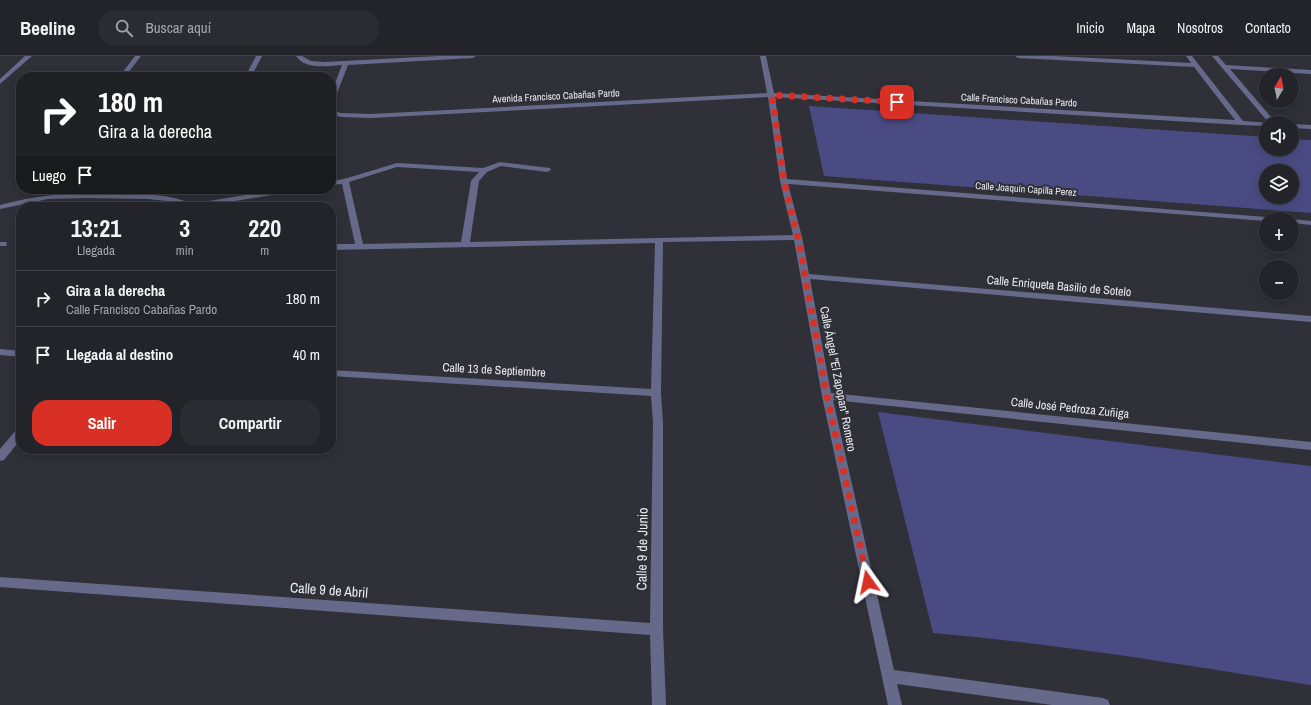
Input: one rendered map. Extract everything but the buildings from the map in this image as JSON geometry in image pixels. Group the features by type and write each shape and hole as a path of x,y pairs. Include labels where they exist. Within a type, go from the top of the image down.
{"street":[{"path":"0,82 29,56"},
{"path":"126,72 138,56"},
{"path":"250,72 258,56"},
{"path":"300,58 310,63 324,64 473,56"},
{"name":"Calle Ángel \"El Zapopan\" Romero","path":"763,56 772,95 784,181 806,276 827,396 894,705"},
{"path":"1018,56 1197,66"},
{"path":"1189,56 1241,123"},
{"path":"1215,56 1267,116"},
{"path":"336,88 346,62"},
{"path":"1225,67 1311,72"},
{"name":"Avenida Francisco Cabañas Pardo","path":"336,114 371,116 772,95"},
{"name":"Calle Francisco Cabañas Pardo","path":"772,95 1259,124"},
{"path":"1299,126 1311,127"},
{"path":"336,182 345,181 397,165 484,170 500,164 547,170"},
{"path":"465,245 475,181 484,170"},
{"path":"345,181 360,247"},
{"name":"Calle Joaquín Capilla Perez","path":"784,181 1259,218"},
{"path":"221,202 266,194"},
{"path":"18,202 55,196 148,196 177,200 181,202"},
{"path":"0,206 16,202"},
{"path":"1299,222 1311,223"},
{"path":"336,247 798,238"},
{"name":"Calle 9 de Junio","path":"659,241 656,393 658,423 656,629 659,705"},
{"name":"Calle Enriqueta Basilio de Sotelo","path":"806,276 1311,319"},
{"path":"0,352 16,354"},
{"name":"Calle 13 de Septiembre","path":"336,373 656,393"},
{"name":"Calle José Pedroza Zuñiga","path":"827,396 1311,446"},
{"path":"0,457 16,438"},
{"name":"Calle 9 de Abril","path":"0,582 656,629"},
{"path":"888,676 1103,705"}],"shaded area":[{"path":"809,106 1259,137 1259,156 1299,156 1299,139 1311,140 1311,213 824,176"},
{"path":"878,412 1311,466 1311,685 1075,649 933,633"}],"route":[{"path":"868,582 827,396 806,276 784,181 772,95 897,102"}]}
